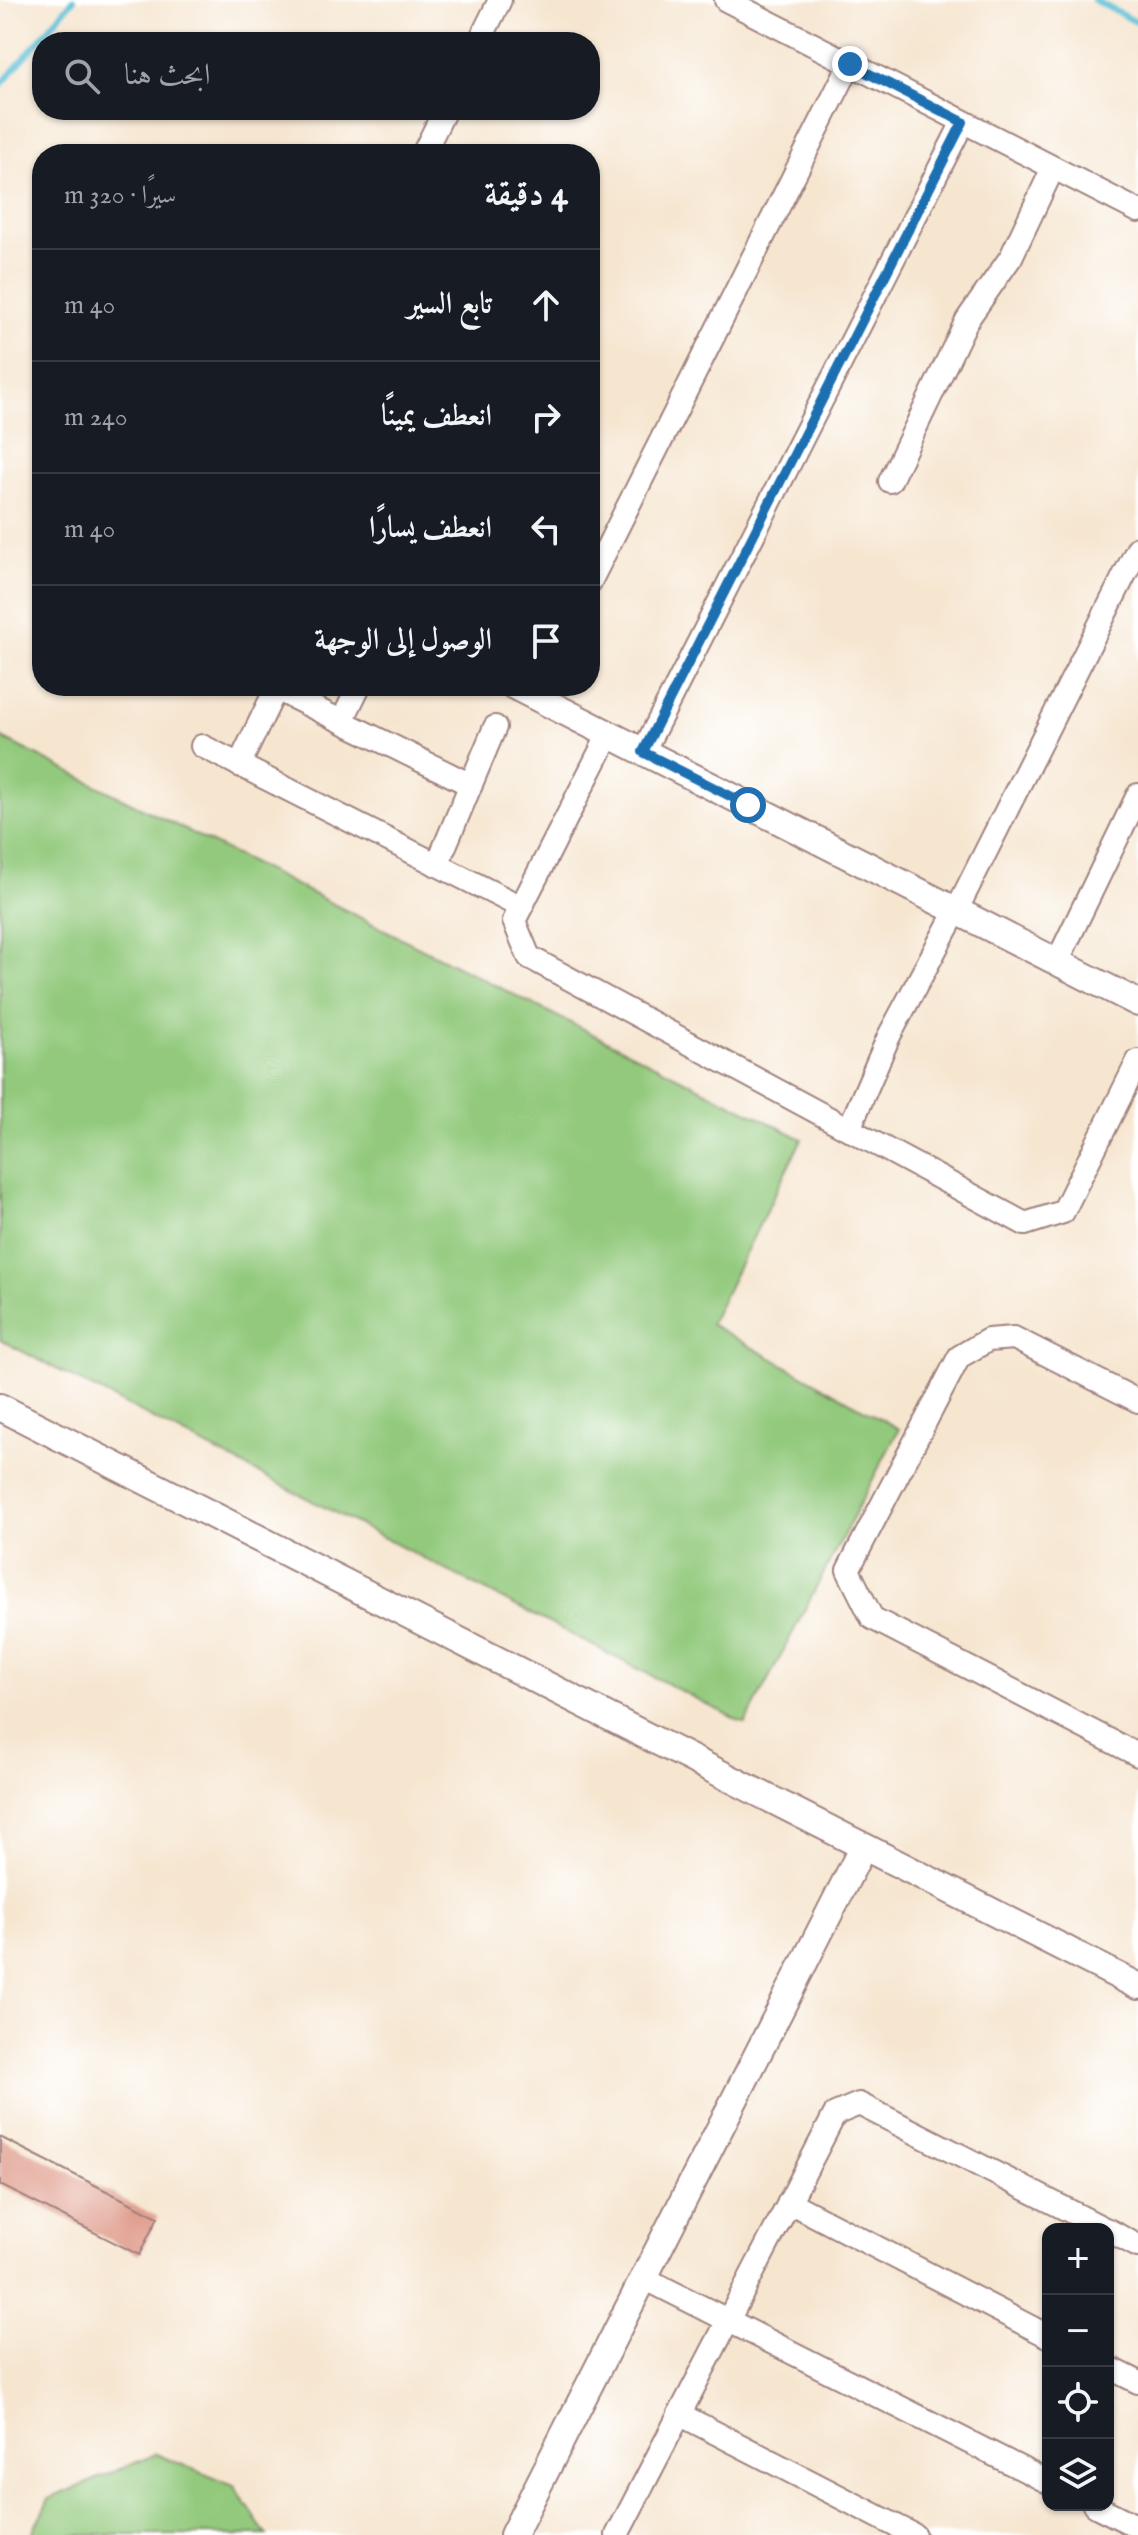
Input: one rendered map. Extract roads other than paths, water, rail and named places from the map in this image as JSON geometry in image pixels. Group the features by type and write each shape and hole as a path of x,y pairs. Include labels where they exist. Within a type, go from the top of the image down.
{"street":[{"path":"484,32 500,0"},
{"path":"726,0 1138,211"},
{"path":"600,562 850,64"},
{"path":"428,144 440,120"},
{"path":"643,752 963,122"},
{"path":"890,481 967,320 1011,257 1053,168"},
{"path":"849,1129 889,1036 956,911 1138,548"},
{"path":"239,765 273,696"},
{"path":"290,696 471,785"},
{"path":"342,721 354,696"},
{"path":"541,696 643,752 1138,1003"},
{"path":"437,865 495,727"},
{"path":"609,734 514,921 529,957 1025,1224 1063,1212 1138,1061"},
{"path":"202,746 521,907"},
{"path":"1057,962 1138,795"},
{"path":"1138,1401 1014,1338 988,1340 959,1357 848,1570 872,1618 1138,1755"},
{"path":"0,1407 1138,1986"},
{"path":"513,2535 863,1847"},
{"path":"627,2532 679,2414 835,2114 859,2104 1093,2223"},
{"path":"789,2202 1042,2333"},
{"path":"1114,2234 1138,2246"},
{"path":"644,2278 1042,2479"},
{"path":"1114,2370 1138,2382"},
{"path":"679,2414 914,2535"},
{"path":"1106,2511 1138,2527"}],"waterway":[{"path":"46,32 73,0"},
{"path":"1094,0 1138,23"},
{"path":"0,86 32,48"}]}
